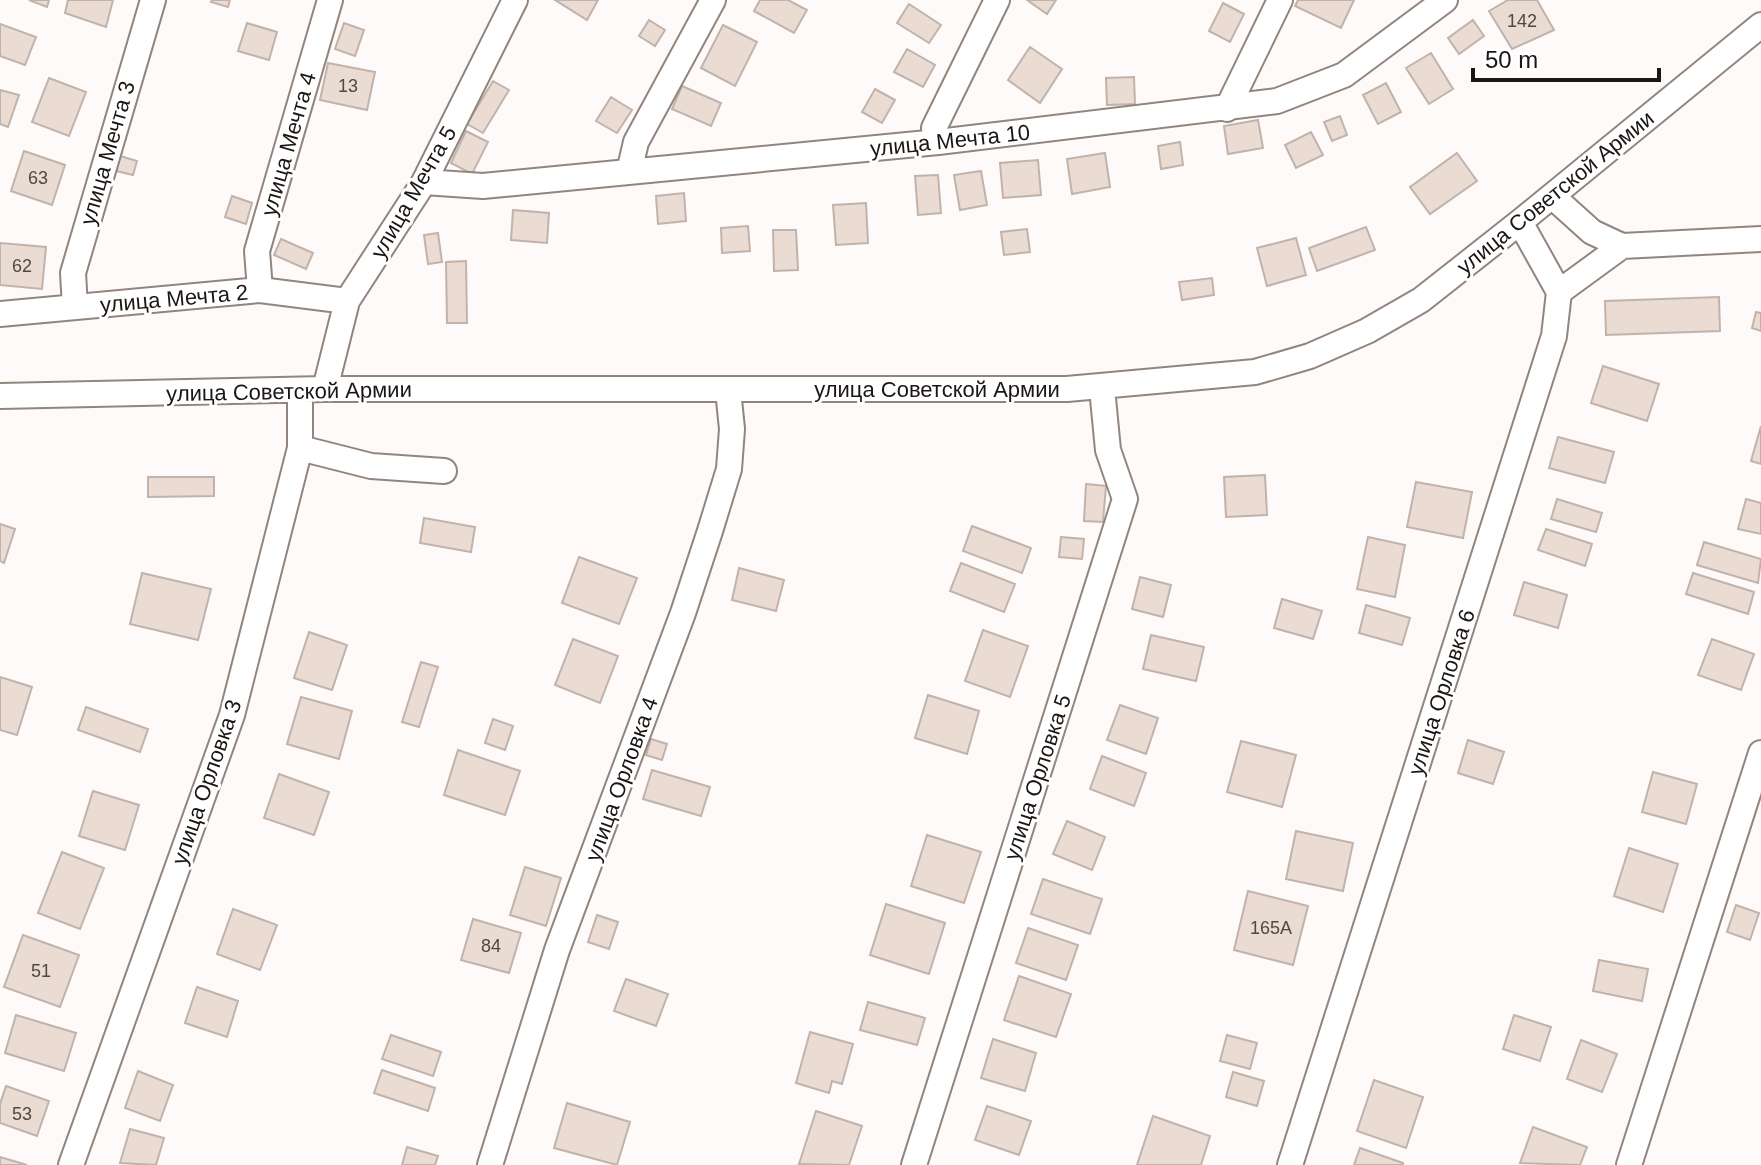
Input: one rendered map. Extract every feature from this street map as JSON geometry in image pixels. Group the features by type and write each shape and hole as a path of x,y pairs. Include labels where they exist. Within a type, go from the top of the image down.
{"street":[{"name":"улица Мечта 3","path":"75,307 73,273 153,0"},
{"name":"улица Мечта 4","path":"260,290 257,251 330,0"},
{"name":"улица Мечта 5","path":"325,389 347,301 424,182 515,0"},
{"path":"629,172 636,142 713,0"},
{"path":"938,142 934,128 997,0"},
{"path":"1227,109 1280,0"},
{"name":"улица Мечта 10","path":"424,182 483,186 938,142 1277,101 1344,75 1445,0"},
{"name":"улица Советской Армии","path":"0,396 325,389 1102,388 1255,372 1310,356 1367,331 1421,300 1761,25"},
{"path":"1552,196 1592,232 1622,246 1761,239"},
{"path":"1520,222 1559,292 1622,246"},
{"name":"улица Мечта 2","path":"0,314 260,290 347,301"},
{"name":"улица Орловка 6","path":"1290,1165 1554,336 1559,292"},
{"name":"улица Орловка 5","path":"914,1165 1125,499 1108,450 1102,388"},
{"name":"улица Орловка 3","path":"71,1165 232,715 300,448 300,390"},
{"name":"улица Орловка 4","path":"490,1165 557,950 683,613 710,531 729,469 732,429 728,390"},
{"path":"300,448 371,466 444,471"},
{"path":"1629,1165 1761,753"}],"building":[{"path":"29,0 49,0 47,7"},
{"path":"68,0 113,0 106,27 65,13"},
{"path":"212,0 230,0 228,7"},
{"path":"555,0 598,0 587,20"},
{"path":"760,0 788,0 807,10 794,33 754,11"},
{"path":"1027,0 1056,0 1047,14"},
{"path":"1298,0 1354,0 1341,28 1295,6"},
{"path":"1508,0 1537,0 1554,30 1512,49 1489,11"},
{"path":"1223,3 1244,14 1230,42 1209,31"},
{"path":"909,4 941,25 929,43 897,23"},
{"path":"649,20 665,30 655,46 639,36"},
{"path":"1473,20 1484,36 1459,54 1448,38"},
{"path":"247,23 277,32 269,60 238,51"},
{"path":"344,23 364,30 355,56 335,49"},
{"path":"0,24 36,37 25,65 0,56"},
{"path":"723,25 757,42 735,86 701,68"},
{"path":"1030,47 1062,69 1040,103 1008,80"},
{"path":"907,49 935,65 923,87 894,72"},
{"path":"1431,53 1453,89 1429,104 1406,68"},
{"path":"328,63 375,72 367,110 320,100"},
{"path":"1134,77 1135,104 1107,105 1106,78"},
{"path":"49,78 86,92 69,136 32,122"},
{"path":"493,81 509,90 483,133 467,124"},
{"path":"1386,83 1401,112 1378,124 1363,95"},
{"path":"682,86 721,103 711,126 672,109"},
{"path":"875,89 895,100 882,123 862,112"},
{"path":"0,90 19,95 8,127 0,124"},
{"path":"611,97 632,110 617,133 596,121"},
{"path":"1340,116 1347,135 1332,141 1324,122"},
{"path":"1258,120 1263,148 1228,154 1224,126"},
{"path":"466,131 488,142 472,174 451,163"},
{"path":"1311,132 1323,155 1296,168 1285,145"},
{"path":"1180,142 1183,165 1161,169 1158,146"},
{"path":"24,151 65,165 52,205 11,191"},
{"path":"1105,153 1110,187 1072,194 1067,159"},
{"path":"1457,153 1477,181 1430,214 1410,187"},
{"path":"120,156 137,161 133,175 116,171"},
{"path":"1038,160 1041,195 1003,198 1000,163"},
{"path":"981,171 987,205 960,210 954,175"},
{"path":"938,175 941,213 918,215 915,176"},
{"path":"684,193 686,221 658,224 656,196"},
{"path":"232,196 252,203 246,224 225,217"},
{"path":"866,203 868,243 836,245 833,205"},
{"path":"513,210 549,213 547,243 511,240"},
{"path":"748,226 750,251 722,253 721,228"},
{"path":"1366,227 1375,250 1317,271 1309,248"},
{"path":"1027,229 1030,252 1004,255 1001,232"},
{"path":"773,230 796,230 798,270 774,271"},
{"path":"438,233 442,262 428,264 424,235"},
{"path":"1296,238 1306,275 1267,286 1257,248"},
{"path":"281,239 313,253 306,269 274,255"},
{"path":"0,243 46,247 42,289 0,285"},
{"path":"466,261 467,323 447,323 446,262"},
{"path":"1212,278 1214,295 1182,300 1179,282"},
{"path":"1719,297 1720,331 1606,335 1605,301"},
{"path":"1756,312 1761,313 1761,331 1752,328"},
{"path":"1603,366 1659,384 1647,421 1591,403"},
{"path":"1761,426 1761,464 1751,461"},
{"path":"1558,437 1614,452 1605,483 1549,468"},
{"path":"1265,475 1267,515 1226,517 1224,477"},
{"path":"148,477 214,477 214,496 148,497"},
{"path":"1416,482 1472,492 1463,538 1407,527"},
{"path":"1086,484 1106,486 1103,522 1084,521"},
{"path":"1557,499 1602,513 1596,532 1551,519"},
{"path":"1746,499 1761,503 1761,534 1738,529"},
{"path":"424,518 475,527 471,552 420,543"},
{"path":"0,524 15,529 4,563 0,561"},
{"path":"972,526 1031,548 1022,573 963,551"},
{"path":"1546,529 1592,544 1585,566 1538,550"},
{"path":"1061,537 1084,539 1082,559 1059,557"},
{"path":"1368,537 1405,545 1395,597 1357,589"},
{"path":"1704,542 1761,559 1758,583 1697,565"},
{"path":"579,557 637,578 619,624 562,603"},
{"path":"961,563 1015,584 1004,612 950,591"},
{"path":"739,568 784,580 776,611 732,600"},
{"path":"142,573 211,589 198,640 130,624"},
{"path":"1693,573 1754,592 1748,614 1686,594"},
{"path":"1140,577 1171,585 1163,617 1132,609"},
{"path":"1524,582 1567,595 1558,628 1514,615"},
{"path":"1282,599 1322,611 1313,639 1274,628"},
{"path":"1366,605 1410,618 1402,645 1359,633"},
{"path":"983,630 1028,646 1010,697 965,681"},
{"path":"309,632 347,645 332,690 294,678"},
{"path":"1151,635 1204,647 1196,681 1143,669"},
{"path":"573,639 618,656 600,703 555,685"},
{"path":"1712,639 1754,654 1741,690 1698,675"},
{"path":"421,662 438,667 419,727 402,722"},
{"path":"0,677 32,687 17,735 0,730"},
{"path":"928,695 979,711 967,754 915,738"},
{"path":"301,697 352,711 339,759 287,744"},
{"path":"1120,705 1158,718 1146,754 1107,740"},
{"path":"86,707 148,729 140,752 78,730"},
{"path":"493,719 513,726 505,750 485,743"},
{"path":"651,739 667,744 662,760 646,755"},
{"path":"1468,740 1504,752 1493,784 1458,773"},
{"path":"1241,741 1296,755 1282,807 1227,792"},
{"path":"458,750 520,771 505,815 444,795"},
{"path":"1102,756 1146,773 1134,806 1090,789"},
{"path":"652,770 710,787 701,816 643,799"},
{"path":"1653,772 1697,784 1686,824 1642,812"},
{"path":"279,774 329,792 314,835 264,818"},
{"path":"93,791 139,805 125,850 79,836"},
{"path":"1067,821 1105,837 1092,870 1053,854"},
{"path":"1296,831 1353,843 1343,891 1286,879"},
{"path":"927,835 981,852 964,903 911,886"},
{"path":"1629,848 1678,864 1663,912 1614,896"},
{"path":"62,852 104,868 80,929 38,913"},
{"path":"525,867 561,878 546,926 510,915"},
{"path":"1043,879 1102,899 1090,934 1031,914"},
{"path":"1248,891 1308,906 1293,965 1234,950"},
{"path":"886,904 945,923 929,974 870,955"},
{"path":"1736,905 1759,913 1750,940 1727,932"},
{"path":"233,909 277,925 260,970 217,954"},
{"path":"597,915 618,922 609,949 588,942"},
{"path":"473,919 521,933 509,973 461,960"},
{"path":"1028,928 1078,945 1066,980 1016,963"},
{"path":"23,935 79,955 60,1007 4,987"},
{"path":"1599,960 1648,969 1642,1001 1593,991"},
{"path":"1019,976 1071,994 1056,1037 1004,1020"},
{"path":"626,979 668,994 656,1026 614,1011"},
{"path":"197,987 238,1001 227,1037 185,1023"},
{"path":"868,1002 925,1018 917,1045 860,1030"},
{"path":"16,1015 76,1033 64,1071 5,1053"},
{"path":"1514,1015 1551,1027 1540,1061 1503,1049"},
{"path":"810,1032 853,1044 842,1084 832,1081 829,1093 796,1083"},
{"path":"391,1035 441,1052 433,1076 382,1059"},
{"path":"1227,1035 1257,1043 1250,1069 1220,1061"},
{"path":"993,1039 1036,1053 1025,1091 981,1078"},
{"path":"1581,1040 1617,1054 1602,1092 1567,1079"},
{"path":"382,1070 435,1088 428,1111 374,1093"},
{"path":"138,1071 173,1085 160,1121 125,1108"},
{"path":"1233,1072 1264,1081 1257,1106 1226,1097"},
{"path":"1374,1080 1423,1097 1406,1148 1357,1131"},
{"path":"6,1086 49,1101 37,1136 0,1123 0,1104"},
{"path":"567,1103 630,1122 617,1165 554,1148"},
{"path":"987,1106 1031,1121 1019,1155 975,1140"},
{"path":"816,1111 862,1126 849,1165 799,1164"},
{"path":"1153,1116 1210,1136 1201,1165 1137,1165"},
{"path":"1533,1127 1587,1147 1580,1165 1520,1163"},
{"path":"130,1129 164,1138 156,1165 120,1163"},
{"path":"407,1147 438,1156 435,1165 402,1165"},
{"path":"1360,1148 1403,1163 1403,1165 1354,1165"},
{"path":"0,1157 27,1165 0,1165"}]}
